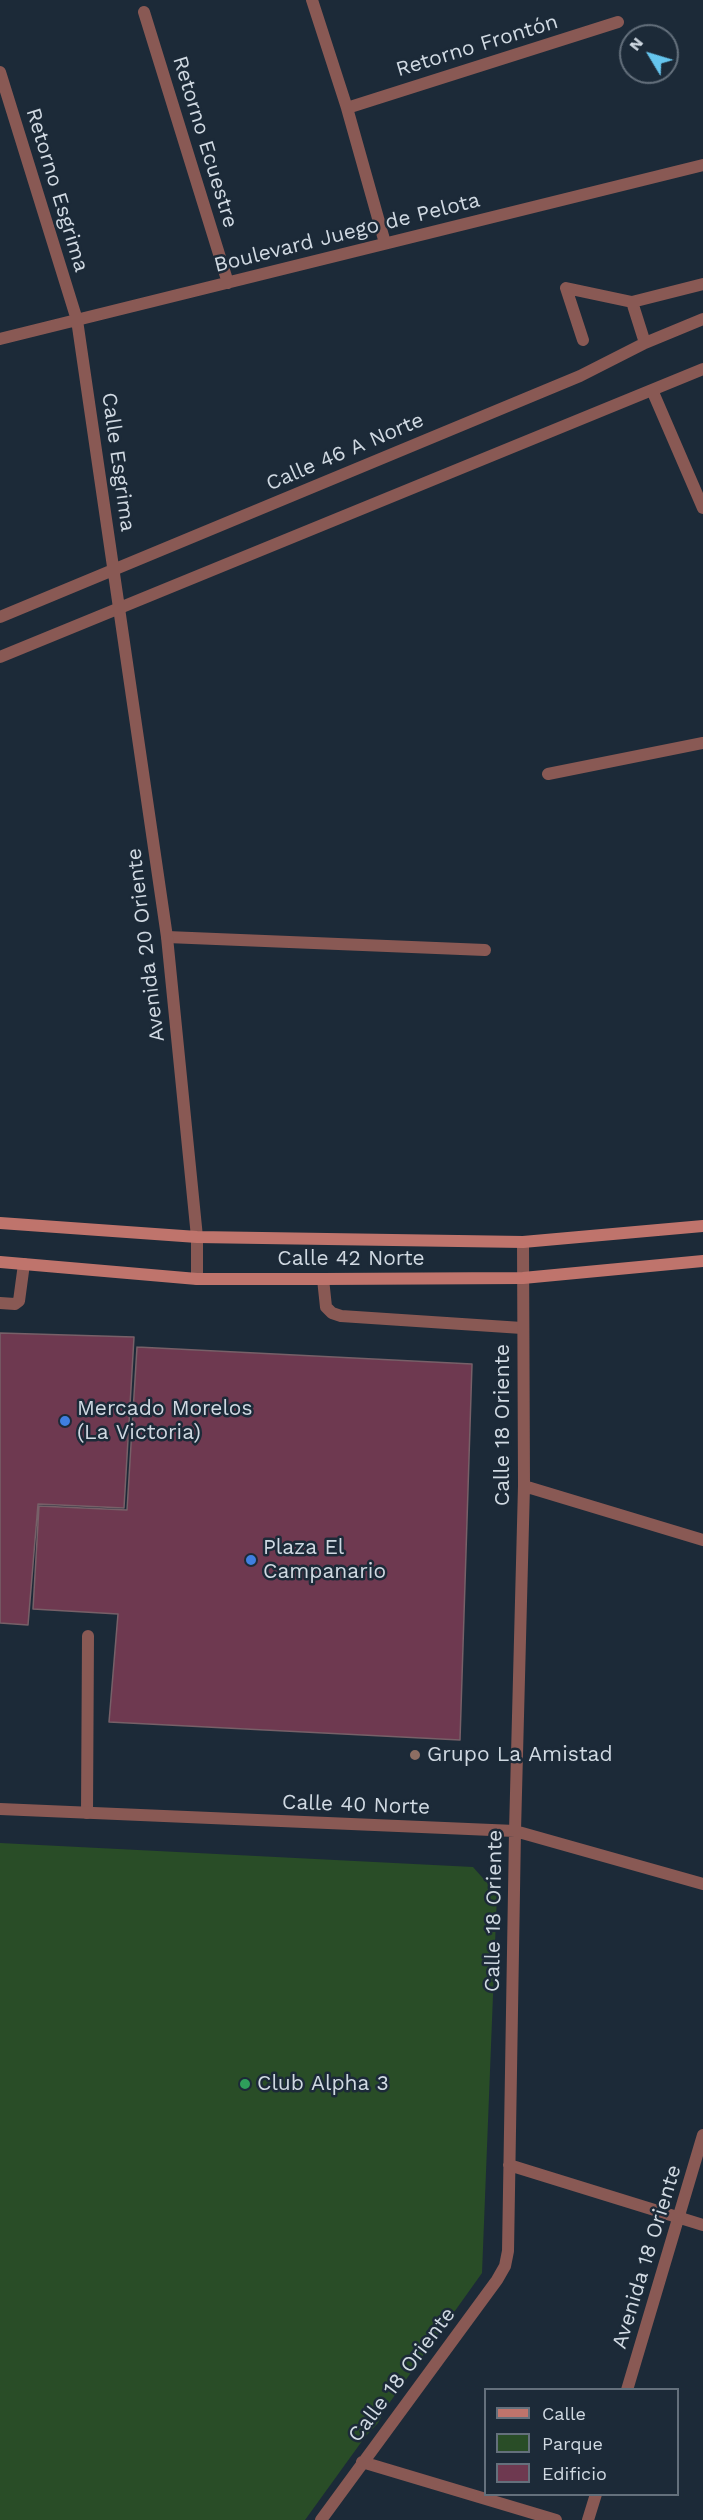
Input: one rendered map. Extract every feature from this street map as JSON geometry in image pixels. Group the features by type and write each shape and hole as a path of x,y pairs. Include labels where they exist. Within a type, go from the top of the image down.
{"main road":[{"name":"Calle 42 Norte","path":"0,1223 197,1237 523,1242 703,1226"},
{"name":"Calle 42 Norte","path":"0,1262 197,1279 323,1279 522,1278 703,1261"}],"street":[{"path":"312,0 347,108 385,243"},
{"name":"Retorno Ecuestre","path":"144,12 228,283"},
{"name":"Retorno Frontón","path":"347,108 618,22"},
{"name":"Retorno Esgrima","path":"0,72 77,320"},
{"name":"Boulevard Juego de Pelota","path":"0,339 703,165"},
{"path":"583,340 566,288 632,302 703,284"},
{"path":"632,302 645,343"},
{"name":"Calle 46 A Norte","path":"0,617 580,376 645,343 703,319"},
{"name":"Calle Esgrima","path":"77,320 120,609"},
{"path":"0,657 703,369"},
{"path":"652,390 703,508"},
{"name":"Avenida 20 Oriente","path":"120,609 167,937 197,1237 197,1279"},
{"path":"548,774 703,743"},
{"path":"167,937 485,950"},
{"name":"Calle 18 Oriente","path":"321,2520 505,2266 508,2251 524,1486 523,1242"},
{"path":"0,1303 15,1304 18,1301 24,1264"},
{"path":"323,1279 326,1307 332,1313 341,1316 522,1328"},
{"path":"524,1486 703,1540"},
{"path":"87,1813 88,1636"},
{"name":"Calle 40 Norte","path":"0,1809 515,1831 703,1884"},
{"name":"Avenida 18 Oriente","path":"628,2388 703,2135"},
{"path":"509,2164 703,2225"},
{"path":"362,2462 556,2520"},
{"path":"588,2520 595,2496"}],"green space":[{"name":"Club Alpha 3","path":"0,1843 473,1867 497,1894 482,2273 385,2409 378,2423 365,2437 305,2520 0,2520"}],"building":[{"name":"Mercado Morelos (La Victoria)","path":"0,1333 134,1337 124,1508 38,1504 28,1625 0,1623"},
{"name":"Plaza El Campanario","path":"137,1347 472,1364 460,1740 109,1722 118,1614 33,1609 39,1506 127,1510"}],"place":[{"name":"Mercado Morelos (La Victoria)","path":"65,1421"},
{"name":"Plaza El Campanario","path":"251,1560"},
{"name":"Grupo La Amistad","path":"415,1755"},
{"name":"Club Alpha 3","path":"245,2084"}]}
